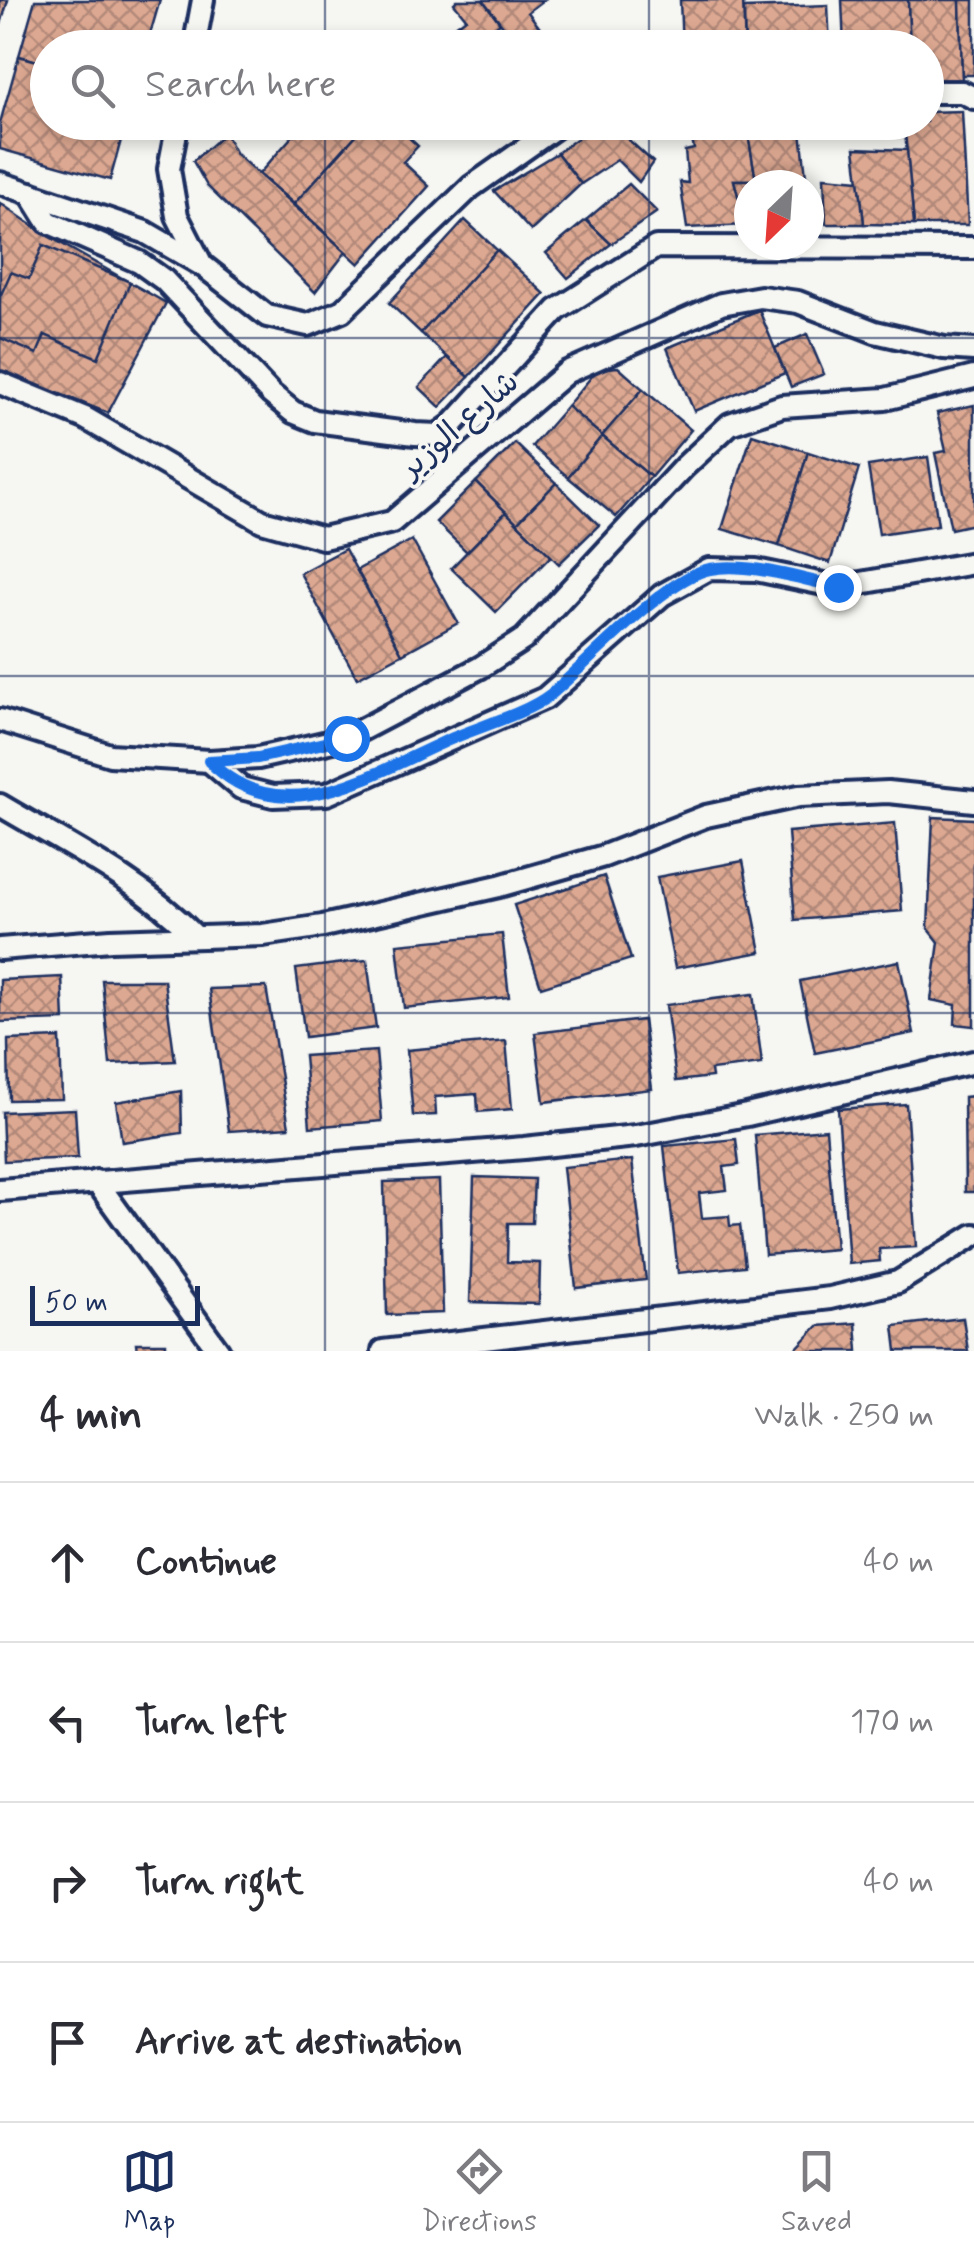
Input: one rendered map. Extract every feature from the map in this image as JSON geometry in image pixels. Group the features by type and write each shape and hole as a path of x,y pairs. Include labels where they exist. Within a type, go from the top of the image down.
{"street":[{"path":"197,30 203,0"},
{"path":"944,92 962,92 974,98"},
{"path":"175,140 169,169 176,216 202,265"},
{"path":"0,183 146,232 202,265 267,316 308,325 342,311 471,187 538,140"},
{"path":"30,193 48,222 139,262 164,280 271,394 293,412 315,421 415,434 438,435 453,424 557,310 656,246 974,248"},
{"name":"شارع الوزير","path":"0,383 86,418 262,521 322,538 392,522 568,372 721,304 761,297 798,302 875,332 944,348 974,350"},
{"path":"0,720 110,755 209,761 258,758 346,738 481,667 524,638 730,424 782,406 884,399 974,377"},
{"path":"209,761 241,788 273,796 327,794 546,698 662,594 709,569 756,570 838,587 974,564"},
{"path":"0,949 110,940 264,936 323,926 499,886 604,856 706,816 755,803 858,792 974,801"},
{"path":"0,805 138,889 172,913 196,938"},
{"path":"0,1190 636,1136 747,1115 974,1062"},
{"path":"96,1181 219,1351"},
{"path":"383,1351 830,1298 898,1282 974,1235"}],"building":[{"path":"0,0 8,0 0,28"},
{"path":"35,0 160,0 151,30 30,30 30,59 19,56"},
{"path":"483,0 500,23 491,30 450,30 466,18 454,3"},
{"path":"483,0 544,0 528,12 541,30 506,30"},
{"path":"680,0 743,0 744,30 681,30"},
{"path":"842,0 908,0 909,30 843,30"},
{"path":"908,0 960,0 962,80 944,80 944,30 909,30"},
{"path":"960,0 974,0 974,75 962,75"},
{"path":"828,5 829,30 745,30 744,8"},
{"path":"19,56 30,59 30,140 121,140 110,180 0,149 0,123"},
{"path":"962,111 968,225 914,225 906,140 944,140 944,112"},
{"path":"217,140 229,140 236,154 346,252 315,292 207,186 193,161"},
{"path":"289,140 352,140 294,204 259,174"},
{"path":"352,140 412,140 418,146 403,162 429,186 359,264 294,204"},
{"path":"575,140 629,140 653,162 639,182 617,160 581,184 557,153"},
{"path":"692,140 749,140 754,170 734,170 734,226 687,228 680,182 688,183 685,151 694,149"},
{"path":"749,140 802,140 805,170 754,170"},
{"path":"855,148 907,150 914,225 864,224"},
{"path":"557,153 581,184 531,231 494,191"},
{"path":"824,177 859,180 864,224 826,224"},
{"path":"629,184 657,212 611,244 586,220"},
{"path":"0,203 48,236 166,303 108,413 0,371"},
{"path":"465,220 497,250 421,333 389,303"},
{"path":"586,220 611,244 568,278 546,253"},
{"path":"43,245 130,282 98,358 45,335 37,354 0,338 0,297 11,272 29,279"},
{"path":"497,250 545,294 469,377 421,333"},
{"path":"759,310 785,373 694,411 667,348"},
{"path":"807,334 824,374 791,387 775,348"},
{"path":"447,357 469,377 440,407 419,387"},
{"path":"618,367 643,389 602,436 567,406 598,369"},
{"path":"643,389 691,430 651,477 602,436"},
{"path":"974,405 974,524 951,529 935,453 946,451 937,413"},
{"path":"567,406 602,436 568,477 532,446"},
{"path":"752,434 808,452 779,546 722,529"},
{"path":"602,436 651,477 616,517 568,477"},
{"path":"515,443 556,483 517,523 476,482"},
{"path":"808,452 859,468 830,563 779,546"},
{"path":"928,457 938,525 879,534 868,466"},
{"path":"476,482 506,512 467,552 436,522"},
{"path":"556,483 599,525 559,564 517,523"},
{"path":"506,512 551,556 496,612 451,568"},
{"path":"412,540 458,623 402,654 357,570"},
{"path":"345,549 402,654 357,678 300,573"},
{"path":"933,817 974,819 974,1026 955,1024 956,1005 931,1000 939,942 928,928"},
{"path":"895,823 902,911 795,920 788,832"},
{"path":"743,861 761,952 675,968 657,877"},
{"path":"604,876 631,959 541,987 514,905"},
{"path":"502,934 509,997 404,1008 397,944"},
{"path":"367,960 376,1028 305,1037 296,969"},
{"path":"899,961 914,1033 815,1053 800,981"},
{"path":"62,977 64,1020 0,1022 0,980"},
{"path":"102,980 164,980 175,1061 110,1064"},
{"path":"266,987 289,1127 229,1131 209,989"},
{"path":"753,994 762,1064 711,1070 712,1077 676,1081 666,1005"},
{"path":"643,1020 652,1089 544,1102 535,1033"},
{"path":"60,1038 62,1099 9,1100 8,1040"},
{"path":"506,1041 512,1109 478,1112 477,1094 435,1097 436,1115 413,1116 407,1050"},
{"path":"376,1051 382,1121 310,1127 304,1056"},
{"path":"181,1091 182,1133 122,1142 116,1102"},
{"path":"974,1096 974,1192 965,1192 964,1097"},
{"path":"906,1104 916,1247 879,1249 880,1261 849,1264 838,1109"},
{"path":"75,1109 78,1158 4,1161 2,1112"},
{"path":"826,1129 836,1249 765,1255 755,1135"},
{"path":"736,1139 739,1165 724,1167 727,1190 699,1193 702,1218 729,1216 730,1226 740,1225 745,1266 678,1273 664,1146"},
{"path":"632,1160 646,1280 576,1288 563,1167"},
{"path":"474,1177 534,1179 532,1223 508,1223 507,1262 540,1263 539,1304 470,1302"},
{"path":"439,1180 443,1313 387,1315 384,1182"},
{"path":"963,1318 968,1351 897,1351 894,1326"},
{"path":"856,1323 858,1351 794,1351 818,1326"},
{"path":"136,1343 166,1343 166,1351 137,1351"}],"route":[{"path":"346,738 258,758 209,761 241,788 273,796 327,794 546,698 662,594 709,569 756,570 838,587"}]}
